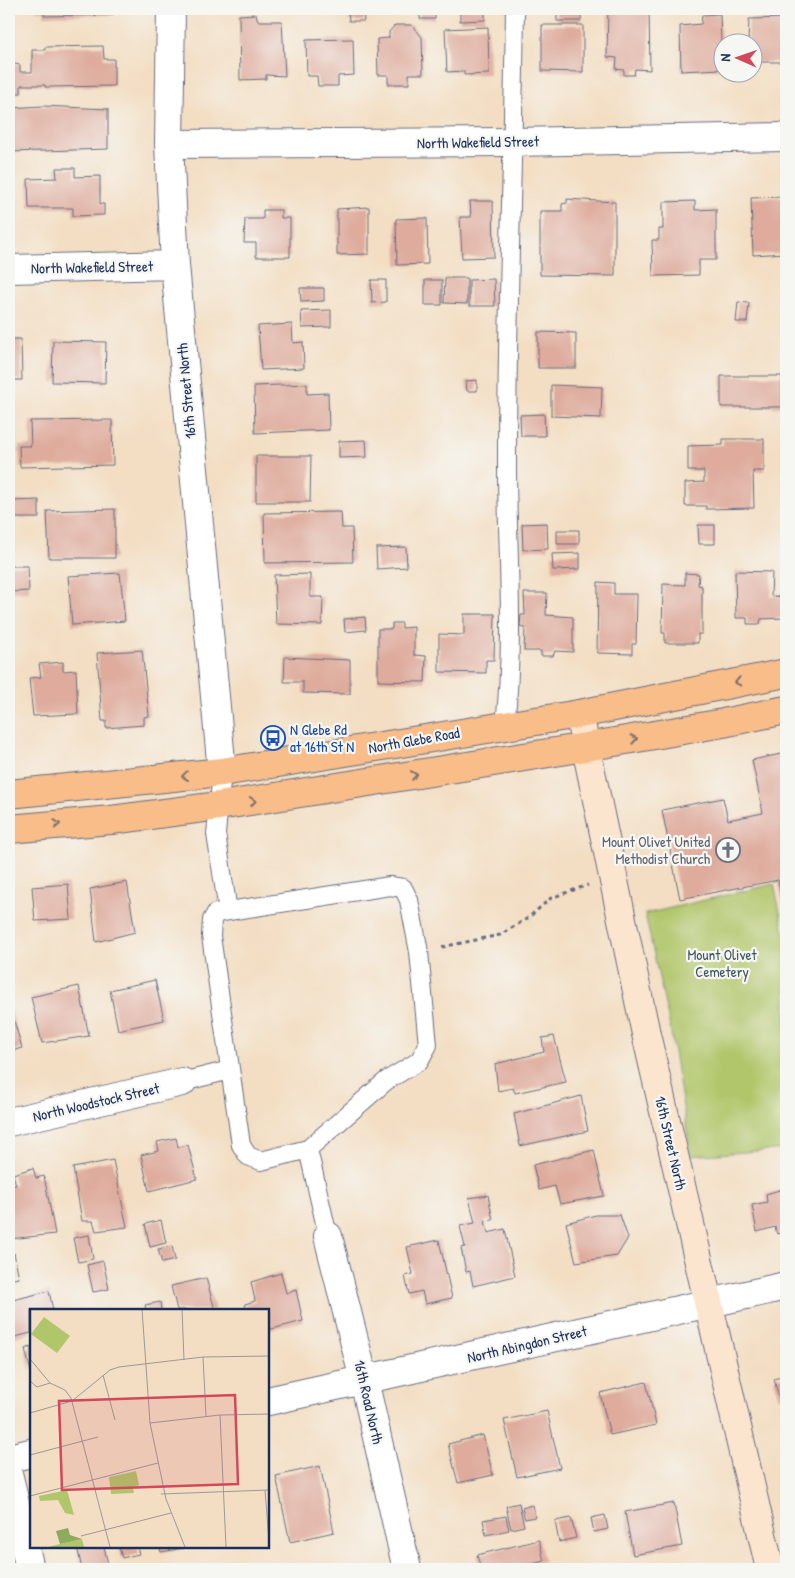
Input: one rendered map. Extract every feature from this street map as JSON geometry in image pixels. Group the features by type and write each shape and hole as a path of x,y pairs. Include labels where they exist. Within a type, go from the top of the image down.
{"main road":[{"name":"North Glebe Road","path":"9,794 222,772 504,724 579,714 786,673"},
{"path":"9,829 111,820 219,806 586,747 786,710"}],"street":[{"name":"16th Street North","path":"172,9 170,144 175,265 222,772"},
{"name":"North Wakefield Street","path":"170,144 513,142 786,137"},
{"name":"North Wakefield Street","path":"9,269 175,265"},
{"name":"16th Street North","path":"579,714 646,1034 770,1569"},
{"name":"North Woodstock Street","path":"9,1122 182,1082"},
{"name":"16th Road North","path":"328,1236 364,1380 407,1569"},
{"name":"North Abingdon Street","path":"269,1401 786,1286"},
{"path":"9,1458 30,1453"},
{"path":"9,1477 30,1569"}],"lane":[{"path":"504,724 508,694 511,574 507,464 515,9"},
{"path":"222,772 216,834 228,911"},
{"path":"390,886 403,888 409,900 419,952 428,1045 419,1061 386,1081 308,1149 261,1161 248,1156 241,1145 211,936 212,920 216,913 390,886"},
{"path":"182,1082 230,1070"},
{"path":"308,1149 328,1236"}],"path":[{"path":"419,952 500,935 528,918 551,898 584,886 614,880"}],"green space":[{"name":"Mount Olivet Cemetery","path":"774,884 786,941 786,1149 691,1156 670,1027 645,914"}],"building":[{"path":"36,9 113,9 113,15 44,16 44,11 36,11"},
{"path":"348,9 363,9 364,21 349,21"},
{"path":"420,9 435,9 435,19 420,19"},
{"path":"460,9 485,9 485,20 460,21"},
{"path":"557,9 581,9 581,21 557,21"},
{"path":"608,9 649,9 650,70 635,69 634,75 624,75 624,70 616,69 617,58 607,57"},
{"path":"256,14 258,21 282,21 285,76 266,75 266,79 240,80 239,15"},
{"path":"720,14 721,32 712,32 712,69 681,71 680,26 701,24 702,15"},
{"path":"786,18 786,62 762,62 762,32 748,32 749,19"},
{"path":"395,25 412,25 422,37 423,74 409,74 409,84 388,84 388,75 378,75 377,39 389,38 389,32"},
{"path":"542,25 583,25 583,72 542,71"},
{"path":"488,27 489,74 464,75 464,71 447,72 445,29"},
{"path":"353,39 354,75 338,76 338,86 318,86 317,76 307,76 306,40"},
{"path":"103,46 104,59 114,59 114,86 45,87 45,85 21,85 21,93 9,93 9,63 20,65 20,72 32,72 32,50 45,50 45,47"},
{"path":"43,106 108,109 108,149 9,152 9,108"},
{"path":"56,168 75,168 75,177 100,176 100,204 104,204 104,215 73,216 73,208 29,208 28,179 57,178"},
{"path":"9,170 14,170 15,194 9,194"},
{"path":"785,197 786,253 753,255 751,198"},
{"path":"567,199 615,202 615,276 540,275 540,211 562,211 562,204 567,203"},
{"path":"470,201 493,201 494,257 462,258 460,217 471,217"},
{"path":"695,201 695,210 716,209 716,260 699,260 699,275 653,276 652,240 659,240 659,229 663,229 663,202"},
{"path":"369,207 369,254 337,255 337,209"},
{"path":"263,210 281,210 281,218 290,218 290,257 256,257 256,243 244,243 245,219 263,219"},
{"path":"427,218 428,264 397,265 396,219"},
{"path":"445,278 467,278 467,304 444,303"},
{"path":"494,279 495,306 469,306 469,280"},
{"path":"371,280 386,280 386,302 372,303"},
{"path":"425,280 442,280 442,305 425,305"},
{"path":"300,288 324,288 324,301 301,302"},
{"path":"738,302 749,303 747,322 736,322"},
{"path":"331,310 331,327 302,328 301,311"},
{"path":"292,324 293,343 303,342 304,368 261,370 258,326"},
{"path":"538,332 576,333 576,368 538,368"},
{"path":"9,339 21,339 22,380 9,380"},
{"path":"53,341 106,342 105,383 52,382"},
{"path":"721,376 782,376 782,407 721,407"},
{"path":"477,380 477,391 467,391 466,381"},
{"path":"307,384 307,394 328,393 329,430 255,433 254,386"},
{"path":"551,385 602,387 601,418 551,416"},
{"path":"544,414 545,436 521,436 520,415"},
{"path":"112,420 113,465 20,467 19,446 31,446 30,421"},
{"path":"723,439 764,439 764,471 753,471 754,508 706,509 706,506 685,506 685,483 704,482 704,471 688,471 688,446 723,445"},
{"path":"366,440 367,457 339,458 339,441"},
{"path":"256,456 311,456 310,502 256,502"},
{"path":"39,500 39,518 13,518 12,501"},
{"path":"115,509 115,558 49,558 47,511"},
{"path":"341,512 342,528 352,528 353,562 265,563 264,513"},
{"path":"547,523 548,549 523,550 522,524"},
{"path":"698,525 715,525 715,544 699,544"},
{"path":"557,530 579,530 579,544 557,544"},
{"path":"406,547 407,567 377,569 376,548"},
{"path":"580,553 580,569 553,570 552,554"},
{"path":"9,566 28,566 29,591 9,592"},
{"path":"735,571 772,572 771,596 785,597 784,618 761,619 760,624 747,624 747,618 736,618"},
{"path":"120,573 125,621 72,625 68,576"},
{"path":"685,573 699,574 698,585 702,586 702,634 698,634 698,643 665,643 665,633 662,633 663,584 685,585"},
{"path":"310,574 310,597 323,597 322,625 276,624 274,575"},
{"path":"598,582 614,583 614,594 637,594 636,644 632,644 632,654 597,653"},
{"path":"524,593 547,593 546,615 573,617 573,652 555,651 553,656 541,656 541,651 524,651 525,628 520,626 521,615 525,615"},
{"path":"464,614 495,614 494,660 486,660 486,673 439,672 439,634 464,635"},
{"path":"365,617 366,630 345,632 344,619"},
{"path":"392,623 402,623 402,628 414,627 414,655 426,656 425,682 378,681 378,629 392,629"},
{"path":"142,650 149,716 144,717 144,725 106,728 106,721 102,721 97,653"},
{"path":"285,657 350,660 350,694 303,693 303,682 284,682"},
{"path":"63,662 63,671 76,670 78,714 33,716 29,678 41,677 39,664"},
{"path":"9,697 12,718 9,718"},
{"name":"Mount Olivet United Methodist Church","path":"786,753 786,919 778,880 680,899 662,810 723,798 728,820 763,813 752,760"},
{"path":"127,882 135,932 96,942 90,889"},
{"path":"68,884 71,919 35,921 32,887"},
{"path":"155,980 164,1020 118,1030 110,990"},
{"path":"79,986 89,1036 42,1043 31,997"},
{"path":"9,1008 22,1048 9,1052"},
{"path":"554,1036 566,1082 515,1093 513,1088 498,1091 495,1064 544,1052 542,1038"},
{"path":"581,1096 588,1131 520,1146 514,1114"},
{"path":"176,1138 178,1147 188,1145 197,1179 149,1191 141,1155 159,1151 157,1142"},
{"path":"594,1150 604,1196 560,1204 555,1186 539,1190 533,1165"},
{"path":"113,1160 127,1227 96,1231 93,1221 82,1221 73,1168"},
{"path":"33,1168 36,1178 44,1176 55,1234 10,1239 9,1186 16,1185 13,1174"},
{"path":"786,1188 786,1231 777,1234 775,1227 757,1232 752,1205 767,1202 766,1194"},
{"path":"488,1195 493,1220 485,1221 488,1233 505,1229 515,1276 473,1286 470,1271 466,1272 461,1248 465,1247 460,1226 475,1223 469,1198"},
{"path":"596,1215 620,1215 628,1238 617,1256 576,1262 566,1223"},
{"path":"161,1220 166,1243 150,1247 145,1224"},
{"path":"89,1235 93,1259 78,1262 73,1238"},
{"path":"439,1240 452,1298 425,1304 422,1291 409,1294 405,1276 413,1274 407,1247"},
{"path":"172,1246 175,1260 162,1263 158,1249"},
{"path":"14,1253 19,1278 9,1280 9,1254"},
{"path":"103,1261 109,1289 93,1292 87,1265"},
{"path":"281,1273 286,1293 296,1290 303,1321 269,1330 269,1309 246,1309 245,1304 255,1301 251,1282"},
{"path":"206,1278 215,1309 177,1309 171,1286"},
{"path":"49,1291 53,1309 30,1309 30,1333 11,1338 9,1301"},
{"path":"160,1302 161,1309 146,1309 145,1305"},
{"path":"30,1347 30,1368 25,1349"},
{"path":"786,1371 786,1396 779,1398 774,1379 784,1376"},
{"path":"646,1382 656,1425 610,1435 600,1393"},
{"path":"547,1411 560,1468 517,1477 504,1420"},
{"path":"483,1435 493,1475 458,1483 448,1444"},
{"path":"320,1466 334,1532 290,1542 276,1476"},
{"path":"519,1503 524,1526 511,1529 506,1506"},
{"path":"674,1503 682,1546 633,1555 625,1512"},
{"path":"532,1505 535,1517 525,1519 522,1508"},
{"path":"605,1515 608,1529 594,1532 591,1518"},
{"path":"506,1516 509,1530 486,1535 483,1520"},
{"path":"571,1518 576,1538 559,1542 555,1521"},
{"path":"539,1540 544,1561 525,1566 526,1569 481,1569 477,1555"},
{"path":"77,1548 104,1548 108,1564 82,1569"},
{"path":"119,1548 137,1548 139,1554 122,1558"},
{"path":"160,1548 184,1548 161,1552"},
{"path":"630,1564 631,1569 608,1569 608,1568"}],"place":[{"name":"N Glebe Rd at 16th St N","path":"273,738"},
{"name":"Mount Olivet United Methodist Church","path":"728,850"}]}
